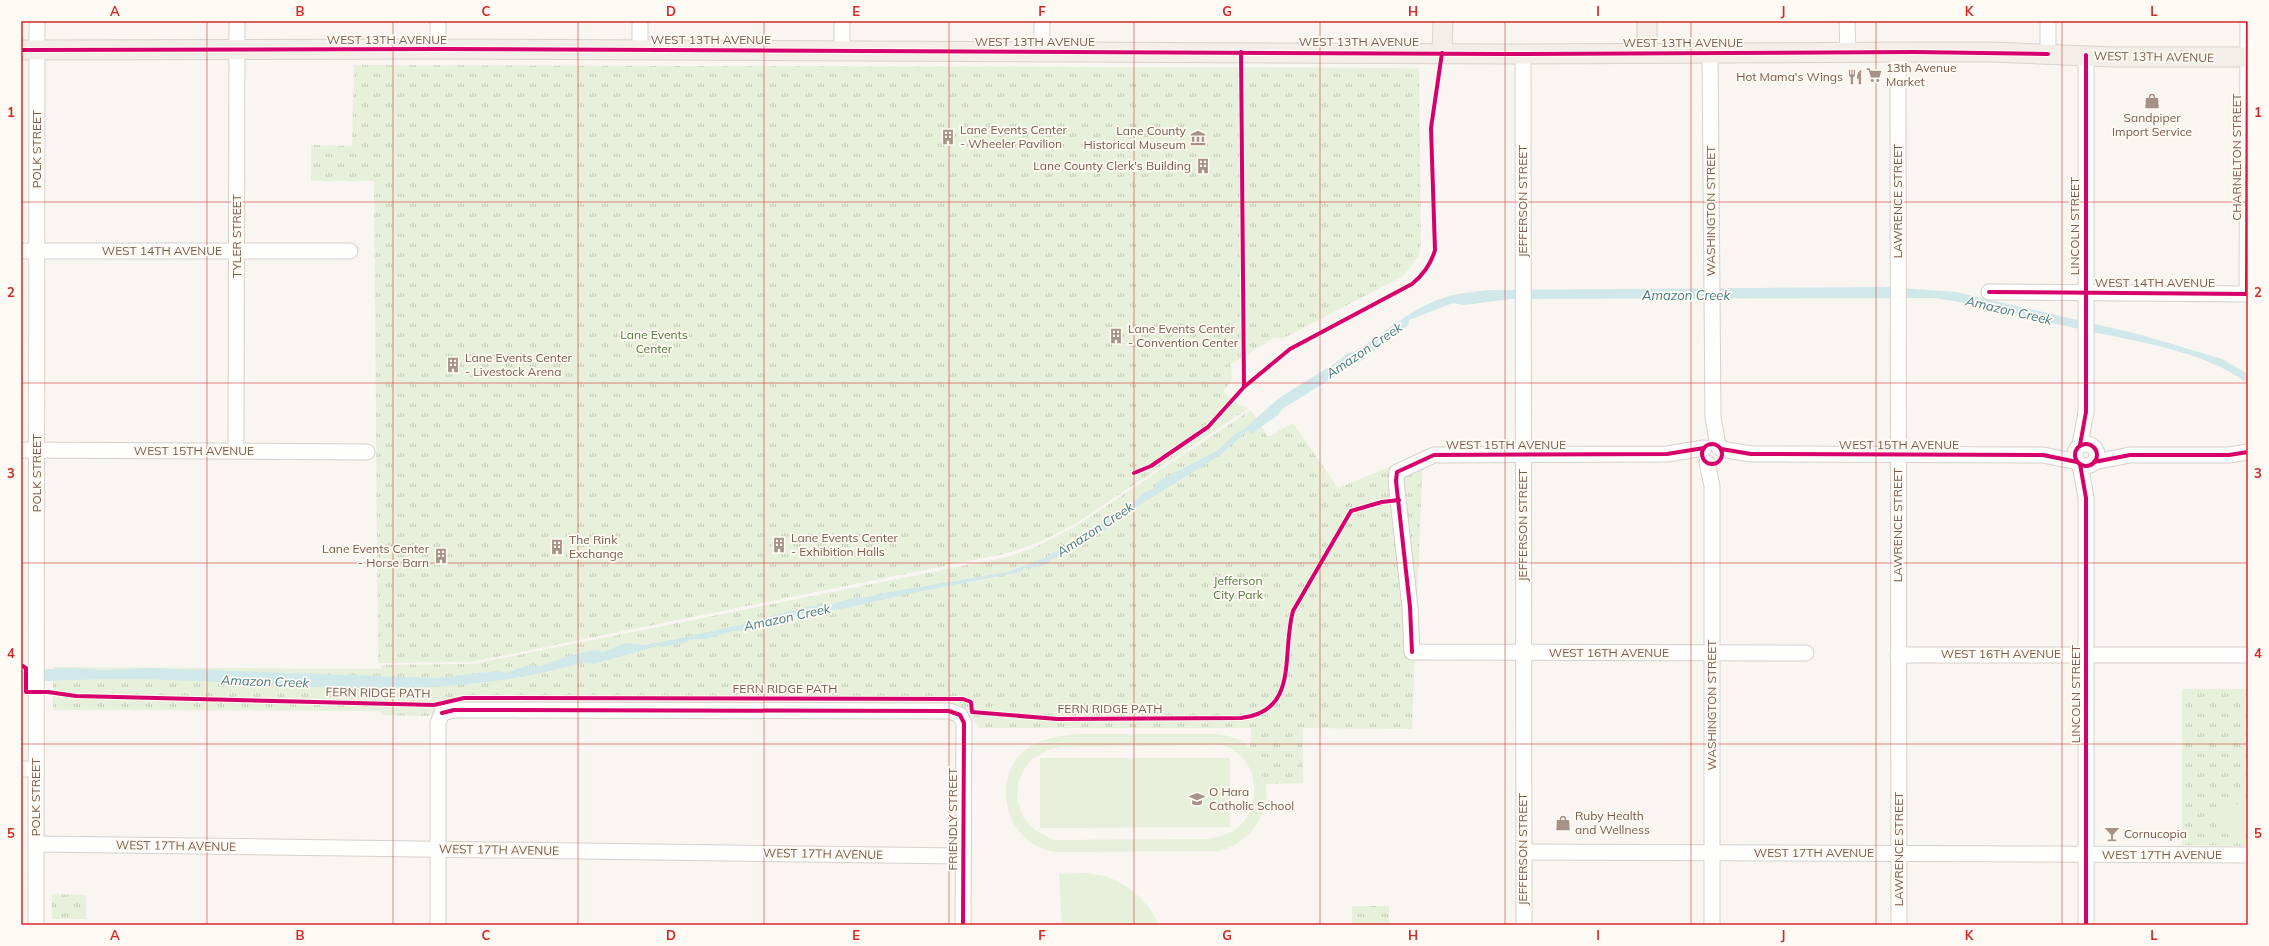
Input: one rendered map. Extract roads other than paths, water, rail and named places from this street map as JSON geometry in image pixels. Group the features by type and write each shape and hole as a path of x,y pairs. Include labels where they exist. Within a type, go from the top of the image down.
{"main road":[{"path":"1442,53 1443,21"},
{"path":"1647,21 1647,53"},
{"name":"WEST 13TH AVENUE","path":"29,50 842,50 1523,54 1898,52 2048,54 2114,57 2248,57"}],"street":[{"name":"POLK STREET","path":"36,925 36,251 29,50 37,21"},
{"name":"TYLER STREET","path":"236,451 237,21"},
{"path":"438,21 438,50"},
{"path":"640,21 640,50"},
{"path":"842,21 842,50"},
{"path":"1042,21 1042,52"},
{"path":"1847,21 1848,53"},
{"path":"2048,21 2048,54"},
{"name":"CHARNELTON STREET","path":"2248,21 2248,294"},
{"name":"LAWRENCE STREET","path":"1898,52 1899,925"},
{"name":"JEFFERSON STREET","path":"1523,54 1522,652 1524,925"},
{"name":"WASHINGTON STREET","path":"1710,54 1712,925"},
{"name":"LINCOLN STREET","path":"2086,55 2086,925"},
{"name":"WEST 14TH AVENUE","path":"21,251 350,251"},
{"name":"WEST 14TH AVENUE","path":"1989,292 2248,294"},
{"name":"WEST 15TH AVENUE","path":"21,450 367,452"},
{"name":"WEST 15TH AVENUE","path":"1412,652 1410,599 1396,481 1397,472 1434,455 2229,455 2248,452"},
{"name":"WEST 15TH AVENUE","path":"2229,455 2248,458"},
{"name":"WEST 16TH AVENUE","path":"1412,652 1806,653"},
{"name":"WEST 16TH AVENUE","path":"1898,655 2248,655"},
{"name":"FRIENDLY STREET","path":"438,849 438,723 442,713 454,710 949,711 960,715 964,724 963,925"},
{"path":"21,769 36,769"},
{"name":"WEST 17TH AVENUE","path":"36,844 963,856"},
{"path":"438,849 438,925"},
{"name":"WEST 17TH AVENUE","path":"1524,852 2248,856"}],"water":[{"path":"1886,287 1956,292 2138,334 2222,359 2248,374 2248,384 2231,372 2211,363 2167,348 1966,303 1934,298 1511,299 1464,305 1453,303 1409,320 1408,325 1395,336 1389,337 1365,358 1282,409 1278,415 1251,434 1248,430 1219,456 1120,517 1119,520 1107,525 1108,528 1076,548 1056,554 1047,564 1037,567 1033,566 1029,570 1025,567 1020,572 917,592 846,608 778,619 765,622 747,630 733,631 705,639 693,639 663,647 657,646 593,664 581,663 534,674 486,682 390,688 341,688 149,680 63,680 21,682 21,671 69,668 104,670 149,668 435,678 497,671 507,673 528,665 541,666 568,656 595,650 603,652 626,643 647,645 736,626 805,607 833,604 856,597 862,598 1007,572 1047,557 1056,551 1070,546 1125,506 1134,502 1143,493 1153,489 1160,480 1217,451 1235,434 1243,430 1279,398 1340,360 1346,354 1356,351 1418,309 1452,295 1489,290"}],"waterway":[{"name":"Amazon Creek","path":"1051,558 1063,551"}],"place":[{"name":"13th Avenue Market","path":"1874,75"},
{"name":"Hot Mama's Wings","path":"1855,77"},
{"name":"Sandpiper Import Service","path":"2152,101"},
{"name":"Lane Events Center - Wheeler Pavilion","path":"948,137"},
{"name":"Lane County Historical Museum","path":"1198,138"},
{"name":"Lane County Clerk's Building","path":"1203,166"},
{"name":"Lane Events Center - Convention Center","path":"1116,336"},
{"name":"Lane Events Center - Livestock Arena","path":"453,365"},
{"name":"Lane Events Center - Exhibition Halls","path":"779,545"},
{"name":"The Rink Exchange","path":"557,547"},
{"name":"Lane Events Center - Horse Barn","path":"441,556"},
{"name":"O Hara Catholic School","path":"1197,799"},
{"name":"Ruby Health and Wellness","path":"1563,823"},
{"name":"Cornucopia","path":"2112,834"}],"park label":[{"name":"Lane Events Center","path":"654,342"},
{"name":"Jefferson City Park","path":"1238,588"}]}
